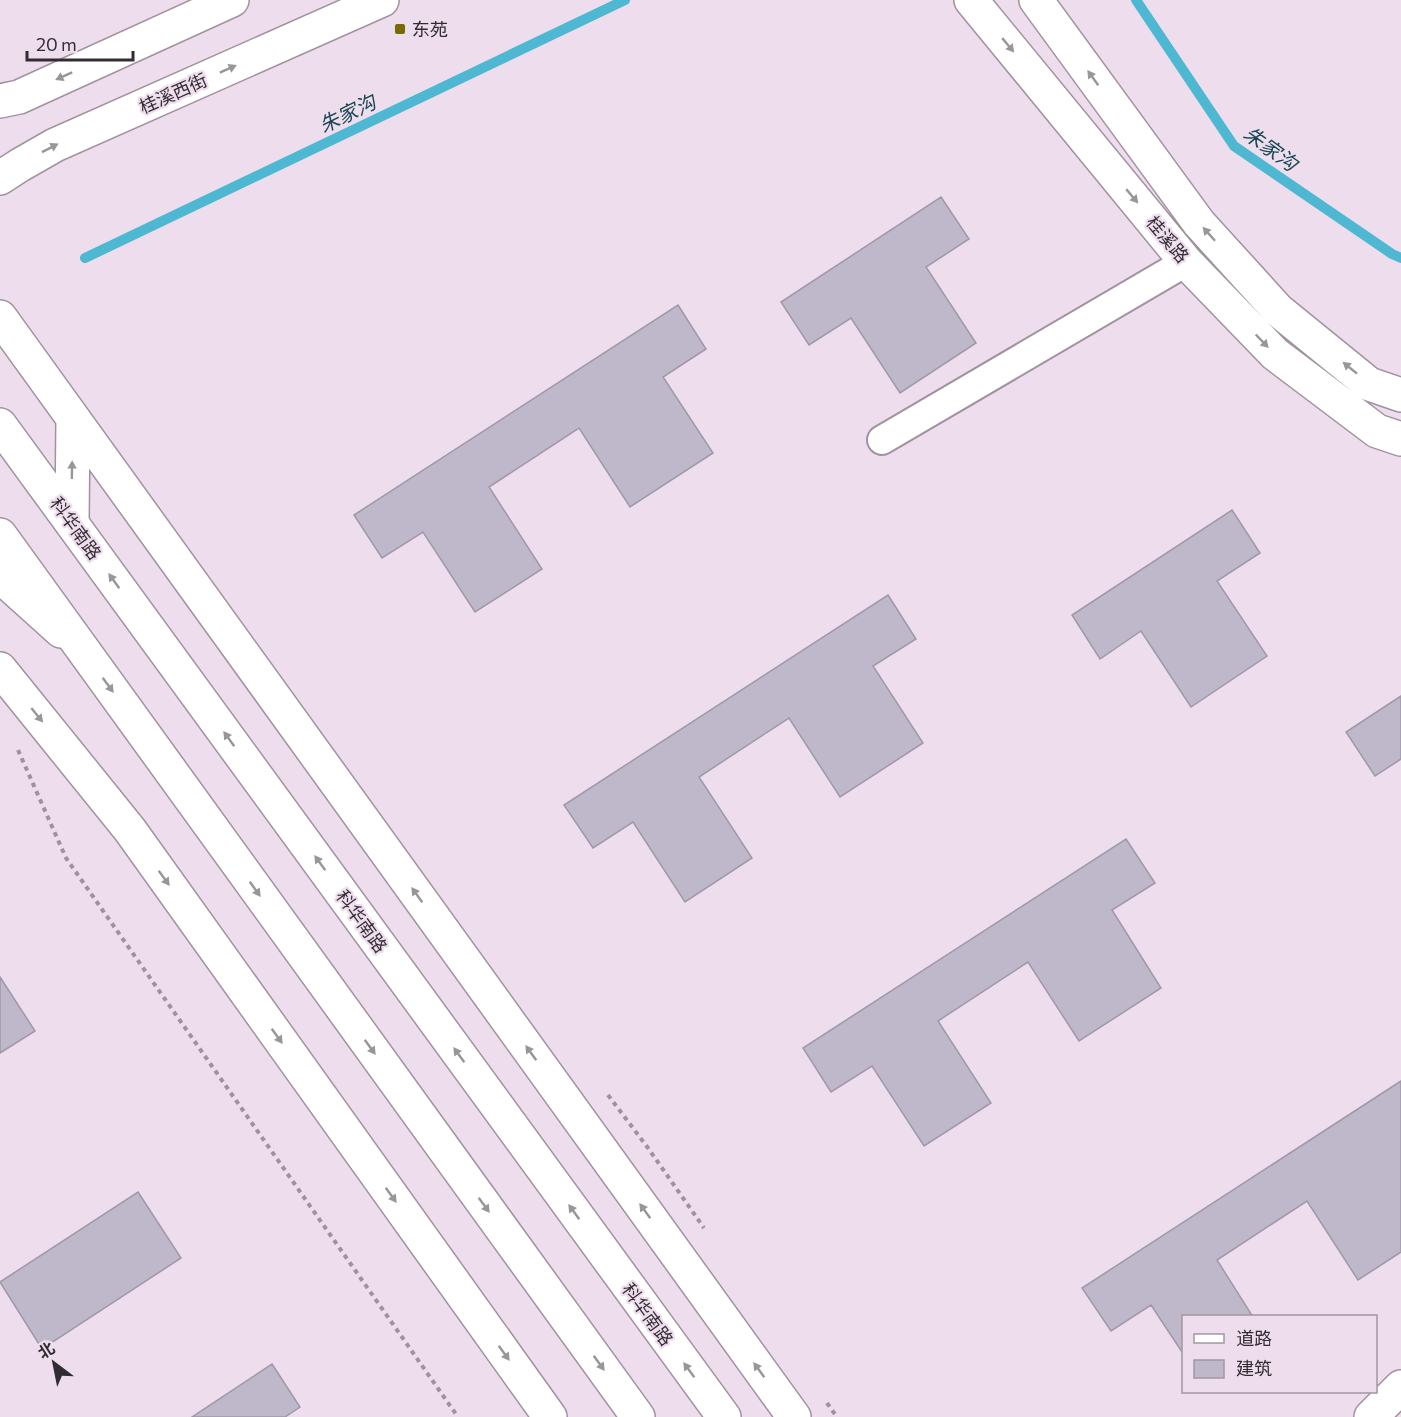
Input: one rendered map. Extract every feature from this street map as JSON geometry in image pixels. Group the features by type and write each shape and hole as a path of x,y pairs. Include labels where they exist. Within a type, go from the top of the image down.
{"main road":[{"path":"0,101 19,97 232,0"},
{"name":"桂溪西街","path":"0,178 55,146 382,0"},
{"name":"桂溪路","path":"971,0 1186,262 1275,354 1377,431 1401,438"},
{"name":"桂溪路","path":"1036,0 1199,223 1278,310 1369,384 1401,395"},
{"path":"0,317 794,1417"},
{"path":"72,523 73,418"},
{"name":"科华南路","path":"0,425 724,1417"},
{"path":"0,536 638,1417"},
{"path":"0,576 84,652"},
{"path":"0,669 130,830 550,1417"},
{"path":"1371,1417 1401,1387"}],"street":[{"path":"882,440 1186,262"}],"path":[{"path":"14,740 66,858 458,1417"}],"building":[{"path":"941,197 969,239 926,267 976,343 900,393 851,318 809,345 781,302"},
{"path":"678,305 706,349 663,377 713,453 630,507 579,428 489,487 542,569 475,612 423,532 382,558 354,515"},
{"path":"1232,510 1260,553 1217,581 1267,656 1191,707 1141,631 1100,659 1072,615"},
{"path":"888,595 916,639 873,666 923,743 840,797 789,718 699,777 752,858 685,902 633,822 593,848 564,805"},
{"path":"1401,696 1401,759 1375,776 1346,732"},
{"path":"1126,839 1155,883 1112,910 1161,988 1079,1041 1028,962 938,1021 991,1103 924,1146 872,1066 831,1092 803,1048"},
{"path":"0,977 35,1031 0,1053"},
{"path":"1401,1081 1401,1252 1358,1280 1307,1201 1217,1260 1252,1315 1182,1315 1182,1352 1151,1305 1111,1331 1082,1288"},
{"path":"138,1192 181,1258 42,1349 0,1282"},
{"path":"272,1364 300,1407 285,1417 192,1417"}],"waterway":[{"name":"朱家沟","path":"85,258 625,0"},
{"name":"朱家沟","path":"1136,0 1234,146 1401,258"}],"place":[{"name":"东苑","path":"400,29"}]}
